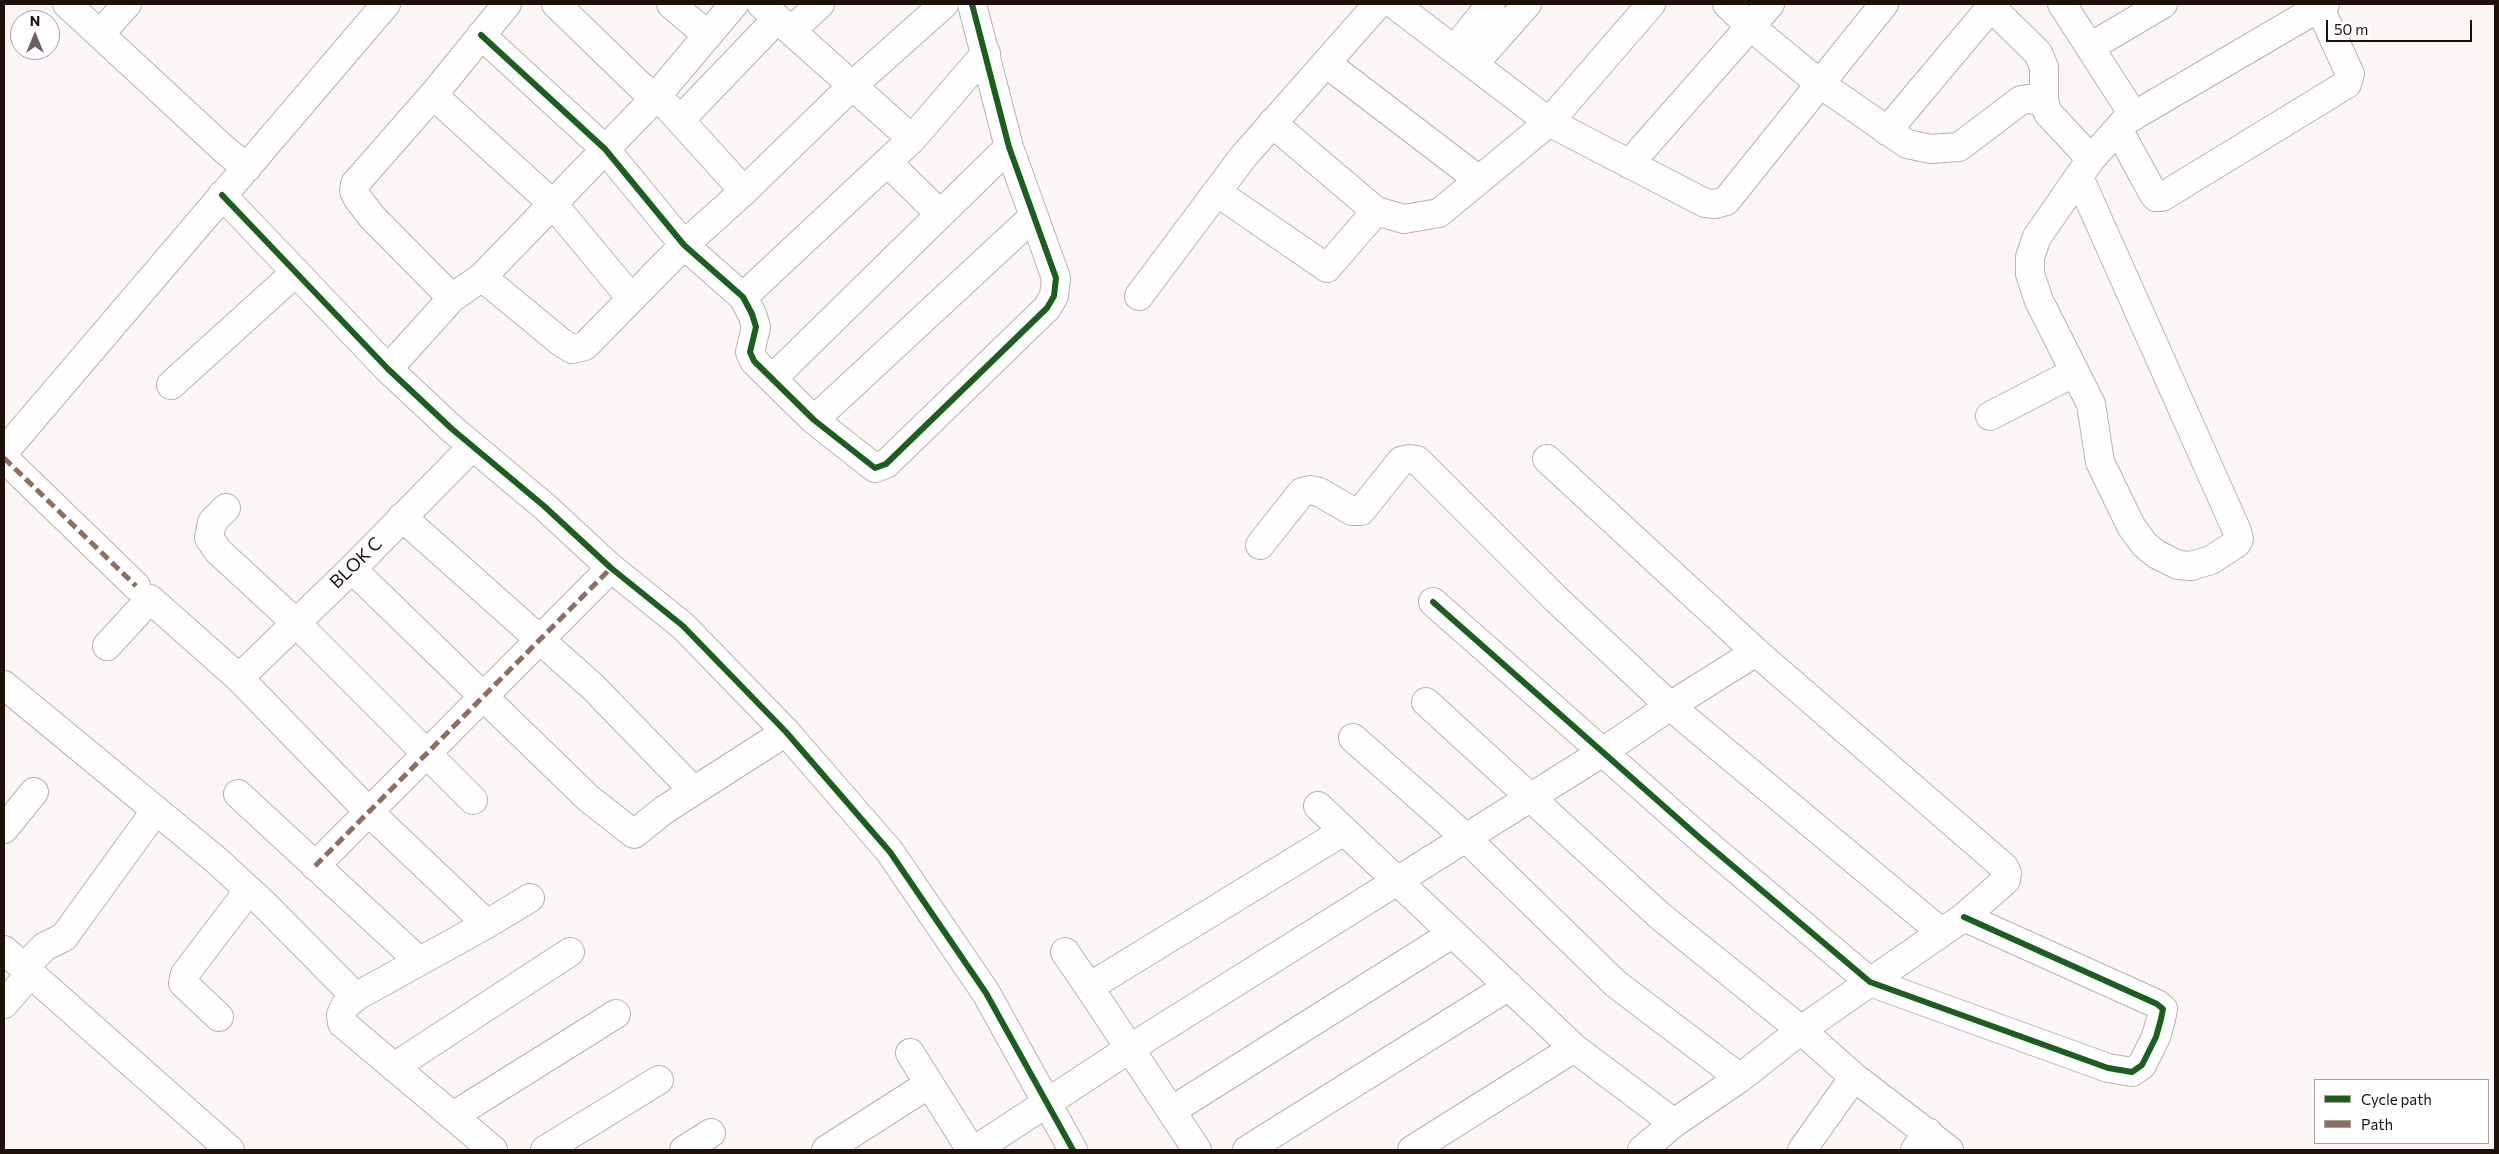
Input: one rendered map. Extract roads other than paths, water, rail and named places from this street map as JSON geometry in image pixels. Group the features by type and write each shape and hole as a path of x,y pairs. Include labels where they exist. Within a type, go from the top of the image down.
{"street":[{"path":"66,4 226,151 247,168"},
{"path":"100,34 127,4"},
{"path":"4,452 386,4"},
{"path":"452,298 372,217 354,191 355,184 433,95 507,4"},
{"path":"556,4 680,120 744,191"},
{"path":"671,4 706,34"},
{"path":"388,369 452,298 482,278 656,97 706,34 734,4"},
{"path":"680,120 776,18 820,4"},
{"path":"482,278 562,343 572,349 585,346 684,245 744,191 852,86 944,4"},
{"path":"482,35 605,149 684,245 743,297 752,314 756,328 750,352 754,361 814,420 875,468 886,464 1040,315 1054,296 1056,278 1009,147 972,4"},
{"path":"1140,296 1243,157 1378,4"},
{"path":"1394,4 1549,122 1705,203 1716,204 1726,201 1884,4"},
{"path":"1464,56 1492,4"},
{"path":"1464,56 1527,4"},
{"path":"1272,123 1376,211 1404,219 1439,213 1549,122 1651,4"},
{"path":"1727,4 1751,27 1819,83 1907,144 1931,148 1960,147 2022,100 2028,98 2044,101"},
{"path":"1629,164 1770,4"},
{"path":"1888,131 1990,5 2038,53 2044,67 2044,101 2048,113 2082,156 2237,531 2239,539 2237,543 2212,560 2191,566 2178,565 2156,554 2144,544 2131,526 2100,462 2091,404 2039,301 2030,274 2030,257 2037,237 2082,156 2126,122 2322,5 2350,74 2348,84 2162,196 2156,197 2126,122 2090,47 2062,4"},
{"path":"2090,47 2163,4"},
{"path":"776,18 912,139"},
{"path":"743,297 912,139 986,53"},
{"path":"1326,63 1479,180"},
{"path":"433,95 553,204 631,298"},
{"path":"772,379 939,213 1009,147"},
{"path":"887,162 939,213"},
{"path":"1218,193 1326,268 1376,211"},
{"path":"222,195 388,369 472,447 544,506 611,568 683,626 786,732 890,852 986,994 1073,1150"},
{"path":"814,420 1034,216"},
{"path":"171,385 296,272"},
{"path":"1990,416 2075,372"},
{"name":"BLOK C","path":"239,678 352,569 472,447"},
{"path":"4,458 136,586"},
{"path":"1547,459 1756,652 2004,867 2006,880 1964,917 1801,1030 1740,1078 1674,1123 1642,1150"},
{"path":"1260,545 1302,492 1310,490 1319,492 1352,510 1361,511 1401,461 1417,460 1557,600 1670,706 1941,932"},
{"path":"226,508 212,522 209,538 218,550 295,622 473,800"},
{"path":"402,517 593,687 694,791"},
{"path":"315,866 611,568"},
{"path":"352,569 588,798 634,834 664,810 786,732"},
{"path":"107,646 150,599 239,678 369,812 487,924"},
{"path":"1433,602 1701,839 1870,982 2108,1068 2132,1072 2142,1065 2156,1037 2161,1019 2163,1009 2158,1004 1964,917"},
{"path":"975,1150 1128,1049 1603,752 1670,706 1756,652"},
{"path":"4,685 156,810 249,890 347,988"},
{"path":"1426,702 1660,916 1801,1030 1921,1141 1949,1150"},
{"path":"1353,738 1465,838 1616,984 1740,1078"},
{"path":"4,829 34,792"},
{"path":"238,794 419,961"},
{"path":"1318,806 1398,879 1452,934 1574,1048 1674,1123"},
{"path":"4,1004 44,947 64,937 156,810"},
{"path":"1089,987 1344,831"},
{"path":"219,1017 183,983 185,974 249,890"},
{"path":"493,1150 342,1024 341,1015 345,1006 357,996 530,898"},
{"path":"1171,1112 1452,934"},
{"path":"4,950 230,1150"},
{"path":"394,1067 570,952"},
{"path":"1064,952 1197,1150"},
{"path":"1247,1150 1509,986"},
{"path":"452,1116 616,1014"},
{"path":"1412,1150 1574,1048"},
{"path":"910,1053 971,1150"},
{"path":"1802,1150 1854,1077"},
{"path":"545,1150 659,1080"},
{"path":"826,1150 929,1084"},
{"path":"684,1150 711,1133"}]}
